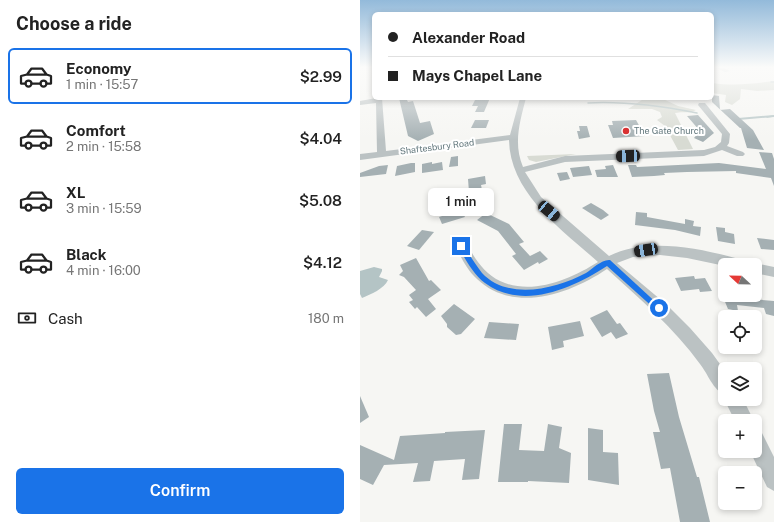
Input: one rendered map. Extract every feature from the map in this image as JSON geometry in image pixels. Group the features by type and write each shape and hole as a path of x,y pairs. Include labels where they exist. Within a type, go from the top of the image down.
{"street":[{"path":"360,103 374,100"},
{"path":"379,100 382,154"},
{"path":"522,100 513,137 514,154 519,171 537,199 669,317 702,354 718,376"},
{"path":"519,171 566,159 704,153 722,147 725,143 726,134 702,105"},
{"name":"Shaftesbury Road","path":"360,157 513,137"},
{"path":"722,147 740,154"},
{"path":"461,246 480,274 488,281 499,287 522,293 542,291 569,283 588,275 607,262 631,252 660,249 718,260"},
{"path":"762,269 774,272"},
{"path":"762,455 774,480"}],"shaded area":[{"path":"714,91 741,91 740,99 732,105 725,102 726,95 714,93"},
{"path":"642,100 665,100 678,106 696,110 691,112 675,113 693,149 678,150 665,126 657,120 662,117 660,112 652,109 628,109"},
{"path":"576,154 536,162 529,160 527,156"},
{"path":"374,267 382,269 379,277 388,280 380,289 362,298 360,294 360,271"}],"building":[{"path":"714,95 719,96 720,109 712,102 712,100 714,100"},
{"path":"399,100 407,100 408,102 413,101 420,123 430,121 434,134 418,141 408,136"},
{"path":"475,100 489,100 484,112 475,112 478,106 472,106"},
{"path":"730,109 753,130 764,150 747,148 741,128 721,110"},
{"path":"698,115 714,133 703,142 694,138 700,131 687,116"},
{"path":"475,120 489,120 486,128 471,128"},
{"name":"The Gate Church","path":"636,120 645,136 613,138 608,125 613,125 612,121"},
{"path":"579,126 587,126 590,137 579,139 577,131 580,131"},
{"path":"759,152 772,153 774,159 774,186 771,178 736,173 736,171 664,173 665,175 632,177 628,165 636,165 637,167 719,163 766,169"},
{"path":"458,156 458,166 449,167 451,157"},
{"path":"432,162 432,164 442,162 443,170 422,173 422,164"},
{"path":"415,163 415,172 395,176 397,166"},
{"path":"388,165 386,174 360,177 360,173 379,166"},
{"path":"613,165 618,177 597,177 595,170 606,169 605,166"},
{"path":"589,166 592,175 573,177 570,168"},
{"path":"567,172 570,179 560,181 557,173"},
{"path":"485,176 486,184 481,185 482,190 469,192 468,179"},
{"path":"591,203 609,215 601,220 582,208"},
{"path":"461,210 465,217 442,224 439,217"},
{"path":"636,212 647,213 647,217 685,224 685,219 694,221 693,226 701,227 700,236 675,230 635,225"},
{"path":"486,213 509,224 524,242 519,244 530,256 540,251 548,259 539,264 538,262 524,270 512,256 516,254 498,231 477,220"},
{"path":"716,227 725,228 725,232 734,234 735,244 718,241"},
{"path":"422,230 434,232 419,250 407,246"},
{"path":"757,238 774,240 774,250 761,249"},
{"path":"416,258 429,281 431,280 441,290 428,299 436,309 426,317 417,307 415,309 409,302 413,300 409,295 416,290 404,277 399,275 403,271 400,265"},
{"path":"694,276 695,279 705,278 712,291 700,292 699,289 681,291 675,278"},
{"path":"762,300 774,301 774,316 766,314 764,308 737,305 738,310 728,309 725,302 762,302"},
{"path":"454,304 475,319 461,334 456,335 447,327 447,324 441,316"},
{"path":"607,310 617,324 620,323 628,334 616,339 611,332 602,337 590,318"},
{"path":"580,321 584,336 563,341 564,347 552,350 548,327"},
{"path":"489,322 519,324 516,340 484,338"},
{"path":"669,373 679,417 697,477 699,477 710,522 680,522 670,468 661,469 653,432 660,432 654,411 647,374"},
{"path":"360,396 369,417 360,423"},
{"path":"504,424 522,424 519,450 544,451 548,424 562,427 559,448 571,453 569,483 528,481 498,482"},
{"path":"588,428 603,430 603,452 618,453 619,485 588,480"},
{"path":"485,430 479,479 462,480 465,459 434,461 430,481 413,482 418,463 384,465 373,485 360,479 360,445 394,460 400,436"}],"waterway":[{"path":"588,103 643,105 697,113"},
{"path":"738,119 774,116 767,117"}],"place":[{"name":"The Gate Church","path":"626,131"}],"route":[{"path":"461,246 480,274 488,281 512,292 535,293 549,290 588,275 607,262 659,308"}]}
